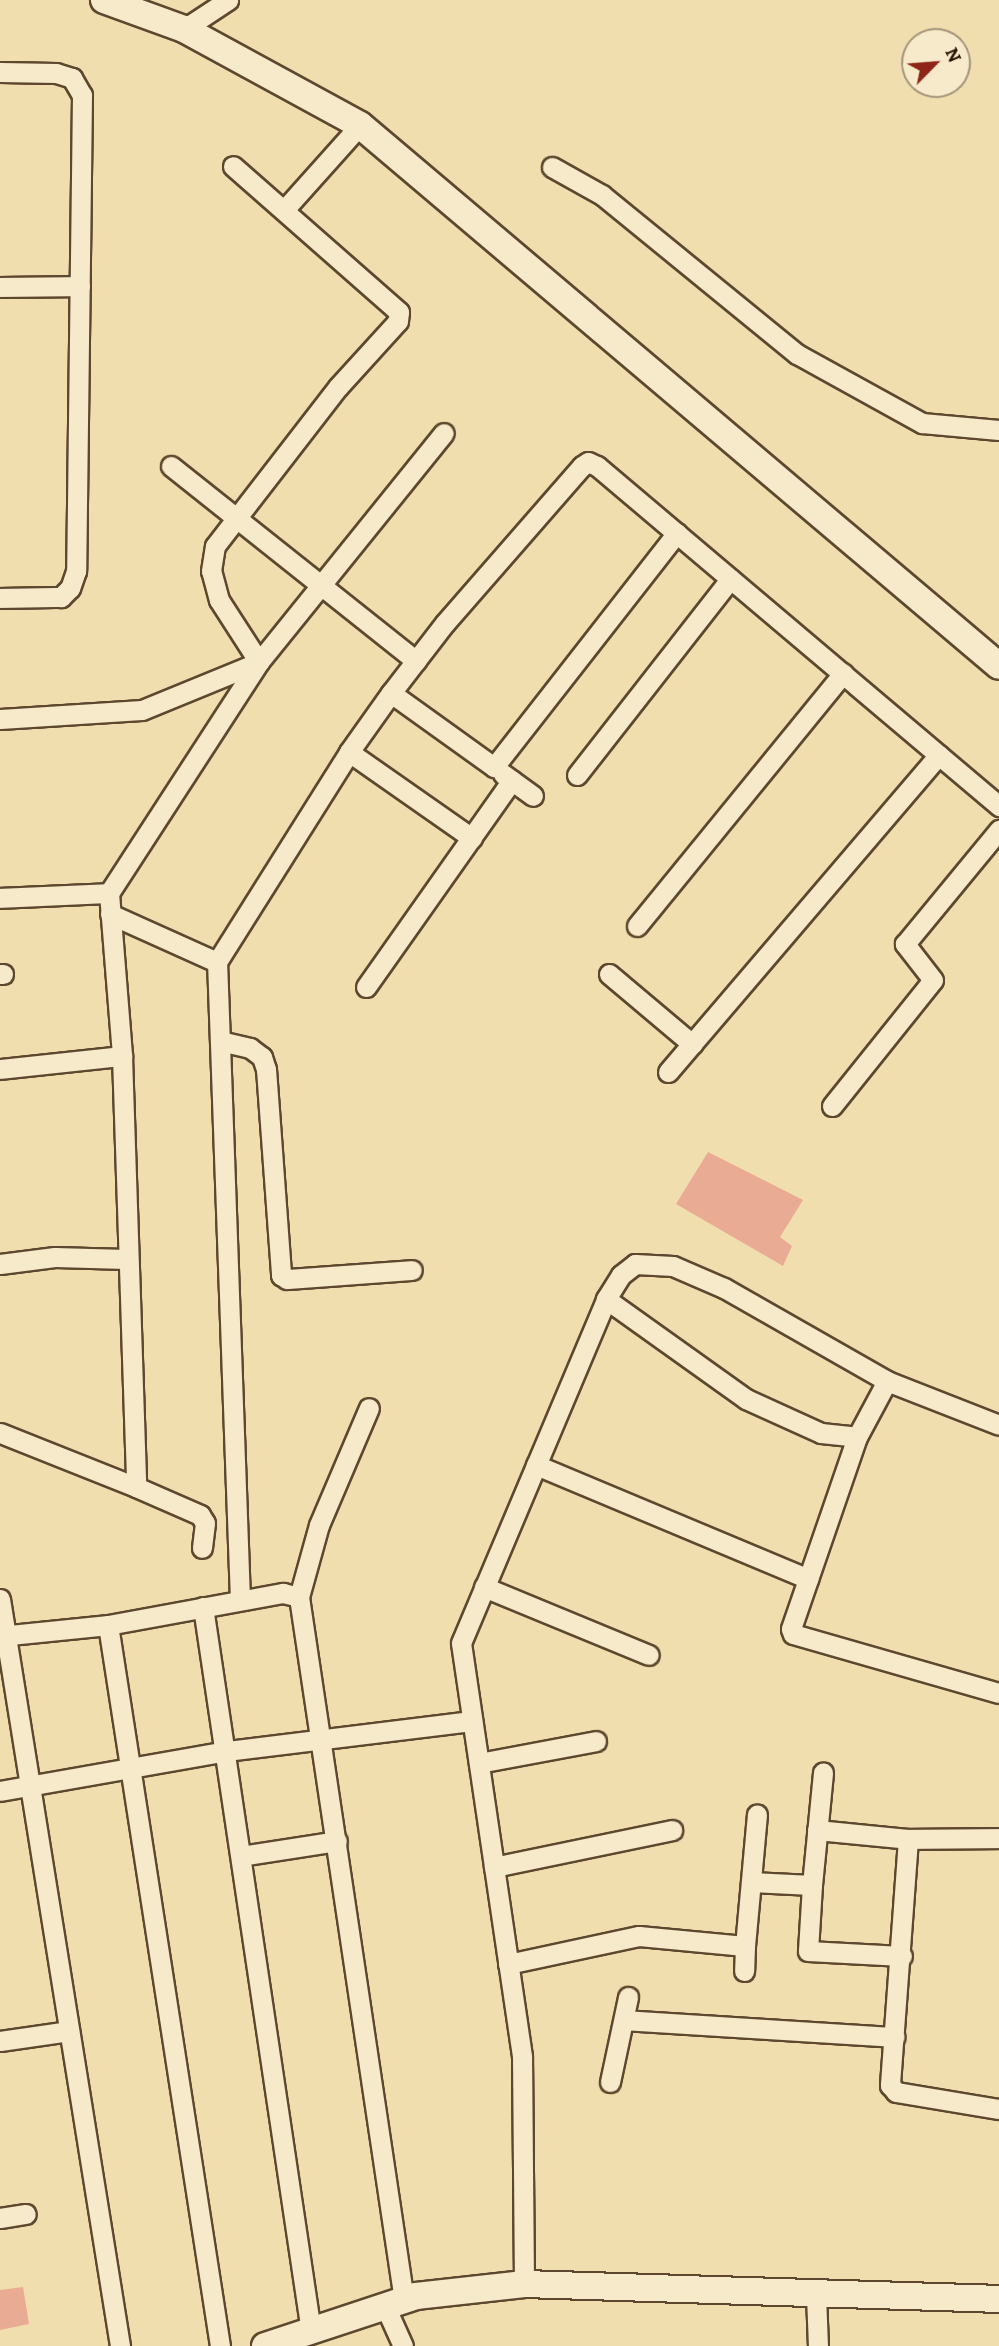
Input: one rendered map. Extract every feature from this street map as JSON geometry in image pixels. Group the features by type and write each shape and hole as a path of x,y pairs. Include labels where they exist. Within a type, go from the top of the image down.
{"street":[{"path":"104,0 184,29 360,125 999,666"},
{"path":"184,29 196,17 228,0"},
{"path":"0,72 56,73 72,78 82,95 76,571 70,588 61,597 0,598"},
{"path":"284,210 360,125"},
{"path":"233,166 400,312 398,321 338,387 236,515 215,546 211,571 219,600 259,662"},
{"path":"552,167 602,195 797,354 922,423 999,430"},
{"path":"0,288 80,286"},
{"path":"136,1488 126,1259 122,1056 109,893 259,662 444,433"},
{"path":"240,1600 217,962 349,752 391,693 589,461 999,806"},
{"path":"171,466 322,583 416,661"},
{"path":"494,767 677,533"},
{"path":"577,775 730,579"},
{"path":"0,719 142,710 259,662"},
{"path":"636,926 843,673"},
{"path":"391,693 533,796"},
{"path":"349,752 472,838"},
{"path":"668,1072 939,755"},
{"path":"366,987 512,780"},
{"path":"832,1106 933,980 905,944 999,830"},
{"path":"0,898 109,893"},
{"path":"110,914 217,962"},
{"path":"609,974 692,1044"},
{"path":"220,1041 250,1048 262,1057 266,1069 281,1275 287,1279 412,1270"},
{"path":"0,1069 122,1056"},
{"path":"0,1264 55,1257 126,1259"},
{"path":"524,2284 522,2056 461,1643 606,1299 621,1275 635,1264 673,1266 724,1288 887,1381 999,1425"},
{"path":"606,1299 746,1399 821,1433 856,1437"},
{"path":"887,1381 856,1437 808,1579 793,1634 999,1693"},
{"path":"369,1408 319,1525 299,1597 337,1841 394,2303 403,2346"},
{"path":"0,1433 200,1515 205,1523 202,1548"},
{"path":"536,1465 808,1579"},
{"path":"484,1587 649,1656"},
{"path":"3,1636 108,1625 283,1593 299,1597"},
{"path":"0,1599 3,1636 30,1786 120,2346"},
{"path":"203,1607 227,1751 311,2331"},
{"path":"108,1625 220,2346"},
{"path":"0,1791 227,1751 472,1721"},
{"path":"478,1763 596,1741"},
{"path":"823,1773 808,1951 902,1956"},
{"path":"744,1970 757,1815"},
{"path":"494,1867 673,1830"},
{"path":"817,1830 908,1839 999,1839"},
{"path":"908,1839 902,1956 888,2075 896,2092 999,2109"},
{"path":"242,1856 337,1841"},
{"path":"751,1882 812,1885"},
{"path":"508,1964 639,1936 745,1946"},
{"path":"610,2081 628,1997"},
{"path":"624,2020 894,2037"},
{"path":"0,2040 69,2031"},
{"path":"0,2218 26,2214"},
{"path":"265,2346 394,2303 456,2288 524,2284 999,2299"},
{"path":"816,2295 818,2346"}],"building":[{"path":"708,1152 803,1200 780,1237 792,1246 783,1266 676,1204"},
{"path":"23,2287 29,2324 0,2330 0,2290"}]}
